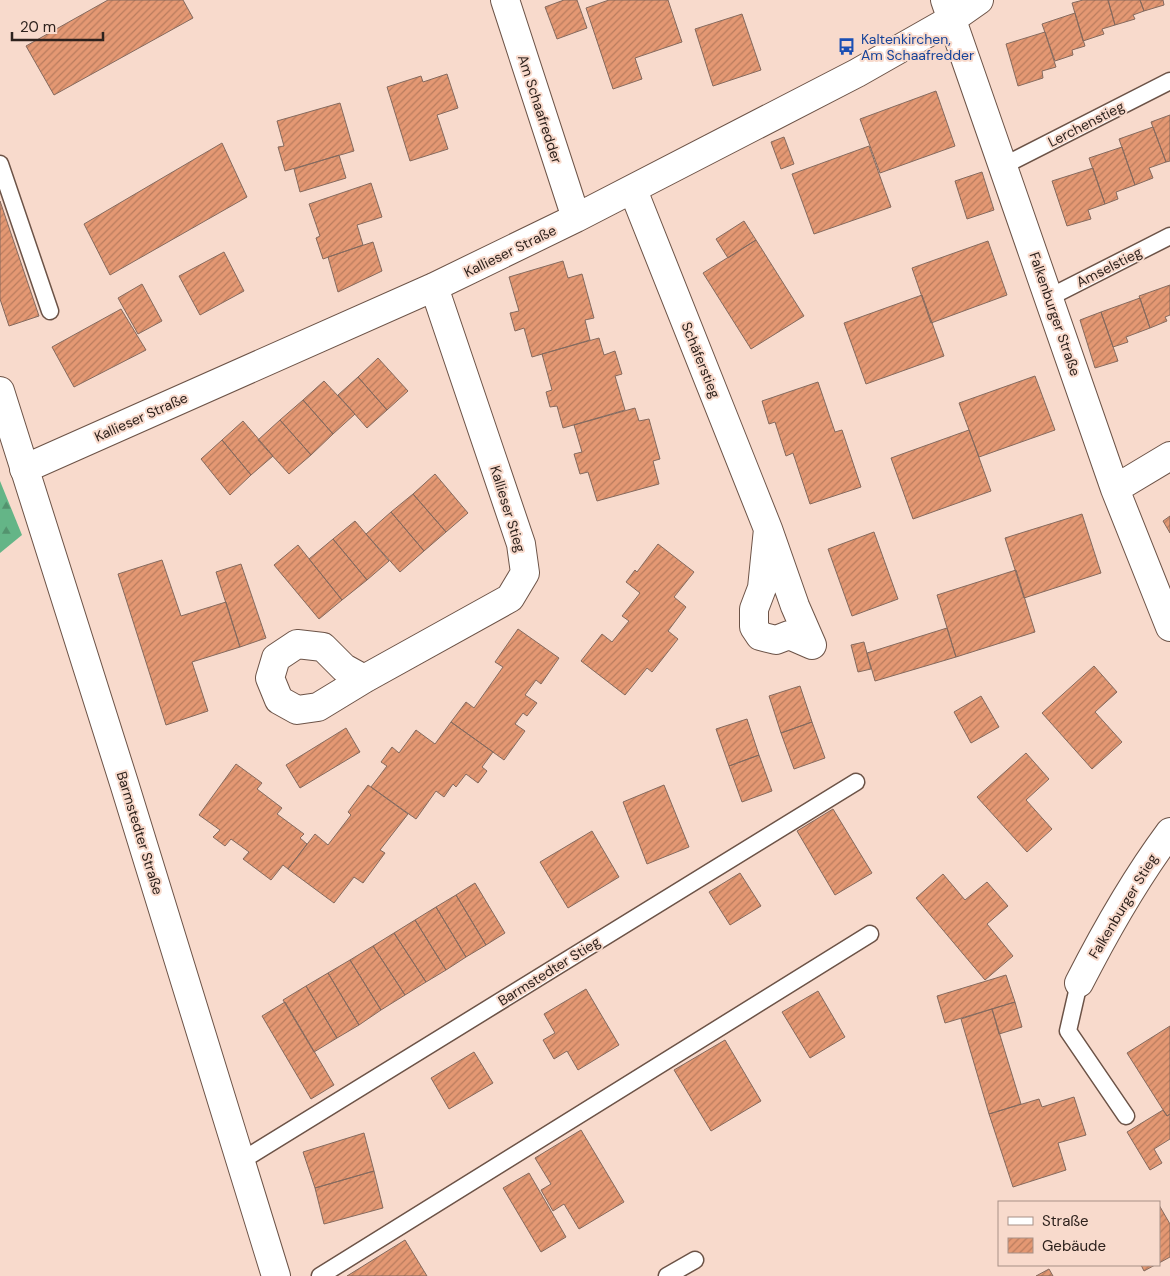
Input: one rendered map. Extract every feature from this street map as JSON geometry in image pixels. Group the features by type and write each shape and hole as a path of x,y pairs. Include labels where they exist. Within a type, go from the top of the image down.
{"street":[{"name":"Am Schaafredder","path":"505,0 576,218"},
{"name":"Kallieser Straße","path":"24,469 434,287 576,218 856,73 948,10 979,0"},
{"name":"Falkenburger Straße","path":"948,10 1115,489 1170,627"},
{"name":"Schäferstieg","path":"633,190 768,529"},
{"name":"Kallieser Stieg","path":"364,679 510,598 526,574 521,544 434,287"},
{"name":"Barmstedter Straße","path":"1,395 124,782 276,1276"},
{"path":"1115,489 1170,456"},
{"name":"Falkenburger Stieg","path":"1079,983 1113,918 1170,832"}],"lane":[{"name":"Lerchenstieg","path":"1003,166 1170,81"},
{"path":"0,164 50,311"},
{"name":"Amselstieg","path":"1048,298 1170,236"},
{"name":"Barmstedter Stieg","path":"242,1161 856,782"},
{"path":"320,1276 870,934"},
{"path":"1079,983 1068,1030 1126,1116"},
{"path":"667,1276 695,1260"}],"green space":[{"path":"0,481 22,535 0,553"}],"building":[{"path":"108,0 183,0 193,18 54,95 26,46"},
{"path":"564,0 577,0 587,28 557,39 545,7"},
{"path":"609,0 668,0 682,42 635,58 642,79 613,89 586,8"},
{"path":"1083,0 1108,0 1115,25 1102,29 1104,34 1083,41 1072,3"},
{"path":"1108,0 1140,0 1144,11 1133,15 1135,19 1115,25"},
{"path":"1140,0 1163,0 1164,5 1144,11"},
{"path":"1075,13 1085,46 1072,50 1073,55 1055,61 1042,24"},
{"path":"742,14 761,70 713,86 695,29"},
{"path":"1045,32 1056,67 1042,71 1043,78 1018,86 1006,44"},
{"path":"447,74 458,108 437,115 448,149 410,161 387,87 421,76 423,82"},
{"path":"936,91 955,146 880,173 860,119"},
{"path":"340,103 354,151 285,171 278,147 284,146 277,121"},
{"path":"1170,115 1170,161 1166,162 1151,122"},
{"path":"1153,127 1166,162 1149,168 1153,178 1135,185 1119,139"},
{"path":"784,137 794,164 781,169 771,142"},
{"path":"222,143 247,197 110,275 84,224"},
{"path":"869,146 891,207 814,234 792,174"},
{"path":"1122,147 1135,185 1116,192 1118,199 1105,204 1089,158"},
{"path":"339,155 346,178 300,192 294,169"},
{"path":"1093,168 1105,204 1088,210 1091,219 1067,226 1052,181"},
{"path":"982,172 994,210 967,219 955,181"},
{"path":"371,183 382,217 357,225 363,245 323,259 316,238 320,236 309,204"},
{"path":"0,201 39,316 9,326 0,299"},
{"path":"744,221 756,240 728,258 716,239"},
{"path":"756,240 804,316 751,349 703,273"},
{"path":"988,241 1007,295 931,323 912,268"},
{"path":"373,242 382,271 338,292 328,257"},
{"path":"224,252 244,291 200,315 179,276"},
{"path":"563,261 568,278 582,274 594,318 585,320 590,340 532,357 524,328 515,331 510,313 519,311 509,277"},
{"path":"142,284 162,321 138,334 118,298"},
{"path":"1170,285 1170,315 1165,317 1167,321 1150,328 1139,296"},
{"path":"922,295 944,356 866,384 844,323"},
{"path":"1140,298 1150,328 1126,337 1128,342 1113,347 1101,312"},
{"path":"121,309 146,350 74,387 52,347"},
{"path":"1101,312 1118,361 1095,368 1080,320"},
{"path":"599,338 604,355 615,351 622,374 615,376 625,410 563,428 557,406 550,407 546,392 552,390 542,354"},
{"path":"378,358 408,391 387,410 358,377"},
{"path":"1035,376 1055,430 979,457 959,403"},
{"path":"358,377 387,410 367,428 338,395"},
{"path":"324,381 355,414 333,434 303,400"},
{"path":"818,382 835,432 842,430 861,487 810,504 793,453 786,456 775,422 769,424 762,401"},
{"path":"303,400 333,434 311,455 280,420"},
{"path":"635,408 639,421 649,419 660,459 653,461 659,484 597,501 588,472 580,474 574,454 582,452 574,425"},
{"path":"280,420 311,455 289,474 258,440"},
{"path":"243,421 273,456 251,475 222,440"},
{"path":"969,430 991,491 913,519 891,458"},
{"path":"222,440 251,475 230,495 201,459"},
{"path":"435,474 468,513 446,532 413,494"},
{"path":"413,494 446,532 424,551 391,512"},
{"path":"391,512 424,551 400,572 366,534"},
{"path":"1082,514 1101,573 1024,598 1005,538"},
{"path":"1170,516 1170,533 1163,521"},
{"path":"355,521 389,561 367,580 333,539"},
{"path":"874,532 898,599 852,616 828,549"},
{"path":"333,539 367,580 342,600 309,559"},
{"path":"658,544 694,572 674,597 686,607 668,631 678,639 652,672 647,668 625,695 581,661 602,634 612,642 629,621 622,616 640,593 626,582 635,570 637,572"},
{"path":"298,545 342,600 319,619 274,565"},
{"path":"162,560 181,616 226,602 240,647 192,662 208,711 166,725 118,574"},
{"path":"241,564 266,638 240,647 216,572"},
{"path":"1016,570 1035,632 956,657 937,595"},
{"path":"947,628 956,657 875,681 867,653"},
{"path":"518,629 559,658 541,684 536,680 525,695 537,703 527,716 523,713 515,724 525,731 504,760 451,722 466,702 474,708 503,667 495,662"},
{"path":"864,642 871,669 858,672 851,645"},
{"path":"1094,666 1117,692 1095,712 1122,742 1092,769 1042,713"},
{"path":"800,686 812,722 781,733 769,696"},
{"path":"981,696 999,727 971,743 954,712"},
{"path":"747,719 759,755 729,766 716,729"},
{"path":"451,722 493,752 482,767 487,771 478,783 466,774 456,787 453,784 444,797 436,791 416,819 371,787 387,766 381,762 392,747 399,753 416,730 435,744"},
{"path":"812,722 825,758 794,769 781,733"},
{"path":"346,728 360,752 300,788 286,765"},
{"path":"1026,753 1049,779 1026,800 1052,829 1027,852 977,797"},
{"path":"759,755 772,791 742,802 729,766"},
{"path":"236,764 262,783 257,789 282,808 277,814 304,834 300,838 307,844 288,869 283,865 271,880 243,859 249,852 231,839 225,846 213,837 220,830 199,815"},
{"path":"368,785 408,814 380,850 385,853 363,883 354,877 334,903 288,869 315,834 328,845 351,815 348,812"},
{"path":"664,785 689,847 647,864 623,802"},
{"path":"833,809 872,873 835,895 797,831"},
{"path":"592,831 619,877 568,908 540,862"},
{"path":"740,873 761,906 730,925 709,892"},
{"path":"943,874 965,900 987,882 1008,906 987,924 1013,956 985,980 916,898"},
{"path":"475,883 505,933 486,945 456,895"},
{"path":"456,895 486,945 466,957 436,907"},
{"path":"436,907 466,957 446,970 415,920"},
{"path":"415,920 446,970 426,982 394,933"},
{"path":"394,933 426,982 405,995 373,946"},
{"path":"373,946 405,995 381,1010 350,960"},
{"path":"350,960 381,1010 359,1025 328,973"},
{"path":"328,973 359,1025 337,1038 306,986"},
{"path":"1006,975 1015,1002 945,1023 937,996"},
{"path":"306,986 337,1038 314,1052 283,1000"},
{"path":"586,989 619,1045 578,1070 567,1051 554,1059 543,1040 555,1033 544,1014"},
{"path":"818,991 845,1037 810,1058 782,1012"},
{"path":"285,1002 334,1085 311,1099 262,1016"},
{"path":"1015,1002 1022,1027 999,1034 992,1009"},
{"path":"992,1009 1021,1104 989,1114 961,1019"},
{"path":"1170,1026 1170,1114 1167,1116 1127,1053"},
{"path":"725,1040 761,1101 711,1131 674,1070"},
{"path":"474,1052 493,1083 449,1109 431,1078"},
{"path":"1074,1097 1086,1135 1058,1143 1066,1170 1013,1187 989,1114 1039,1099 1042,1107"},
{"path":"1163,1110 1167,1116 1170,1114 1170,1139 1154,1149 1162,1163 1150,1170 1127,1132"},
{"path":"581,1130 624,1202 579,1229 564,1204 553,1211 541,1190 551,1184 535,1158"},
{"path":"364,1133 374,1171 315,1188 303,1152"},
{"path":"374,1171 383,1208 324,1224 315,1188"},
{"path":"529,1173 566,1237 541,1252 503,1188"},
{"path":"1160,1207 1170,1224 1170,1257 1160,1262"},
{"path":"405,1240 427,1276 347,1276"},
{"path":"1142,1266 1153,1266 1144,1271"},
{"path":"1049,1269 1053,1276 1036,1276"}],"place":[{"name":"Kaltenkirchen, Am Schaafredder","path":"847,47"}]}
